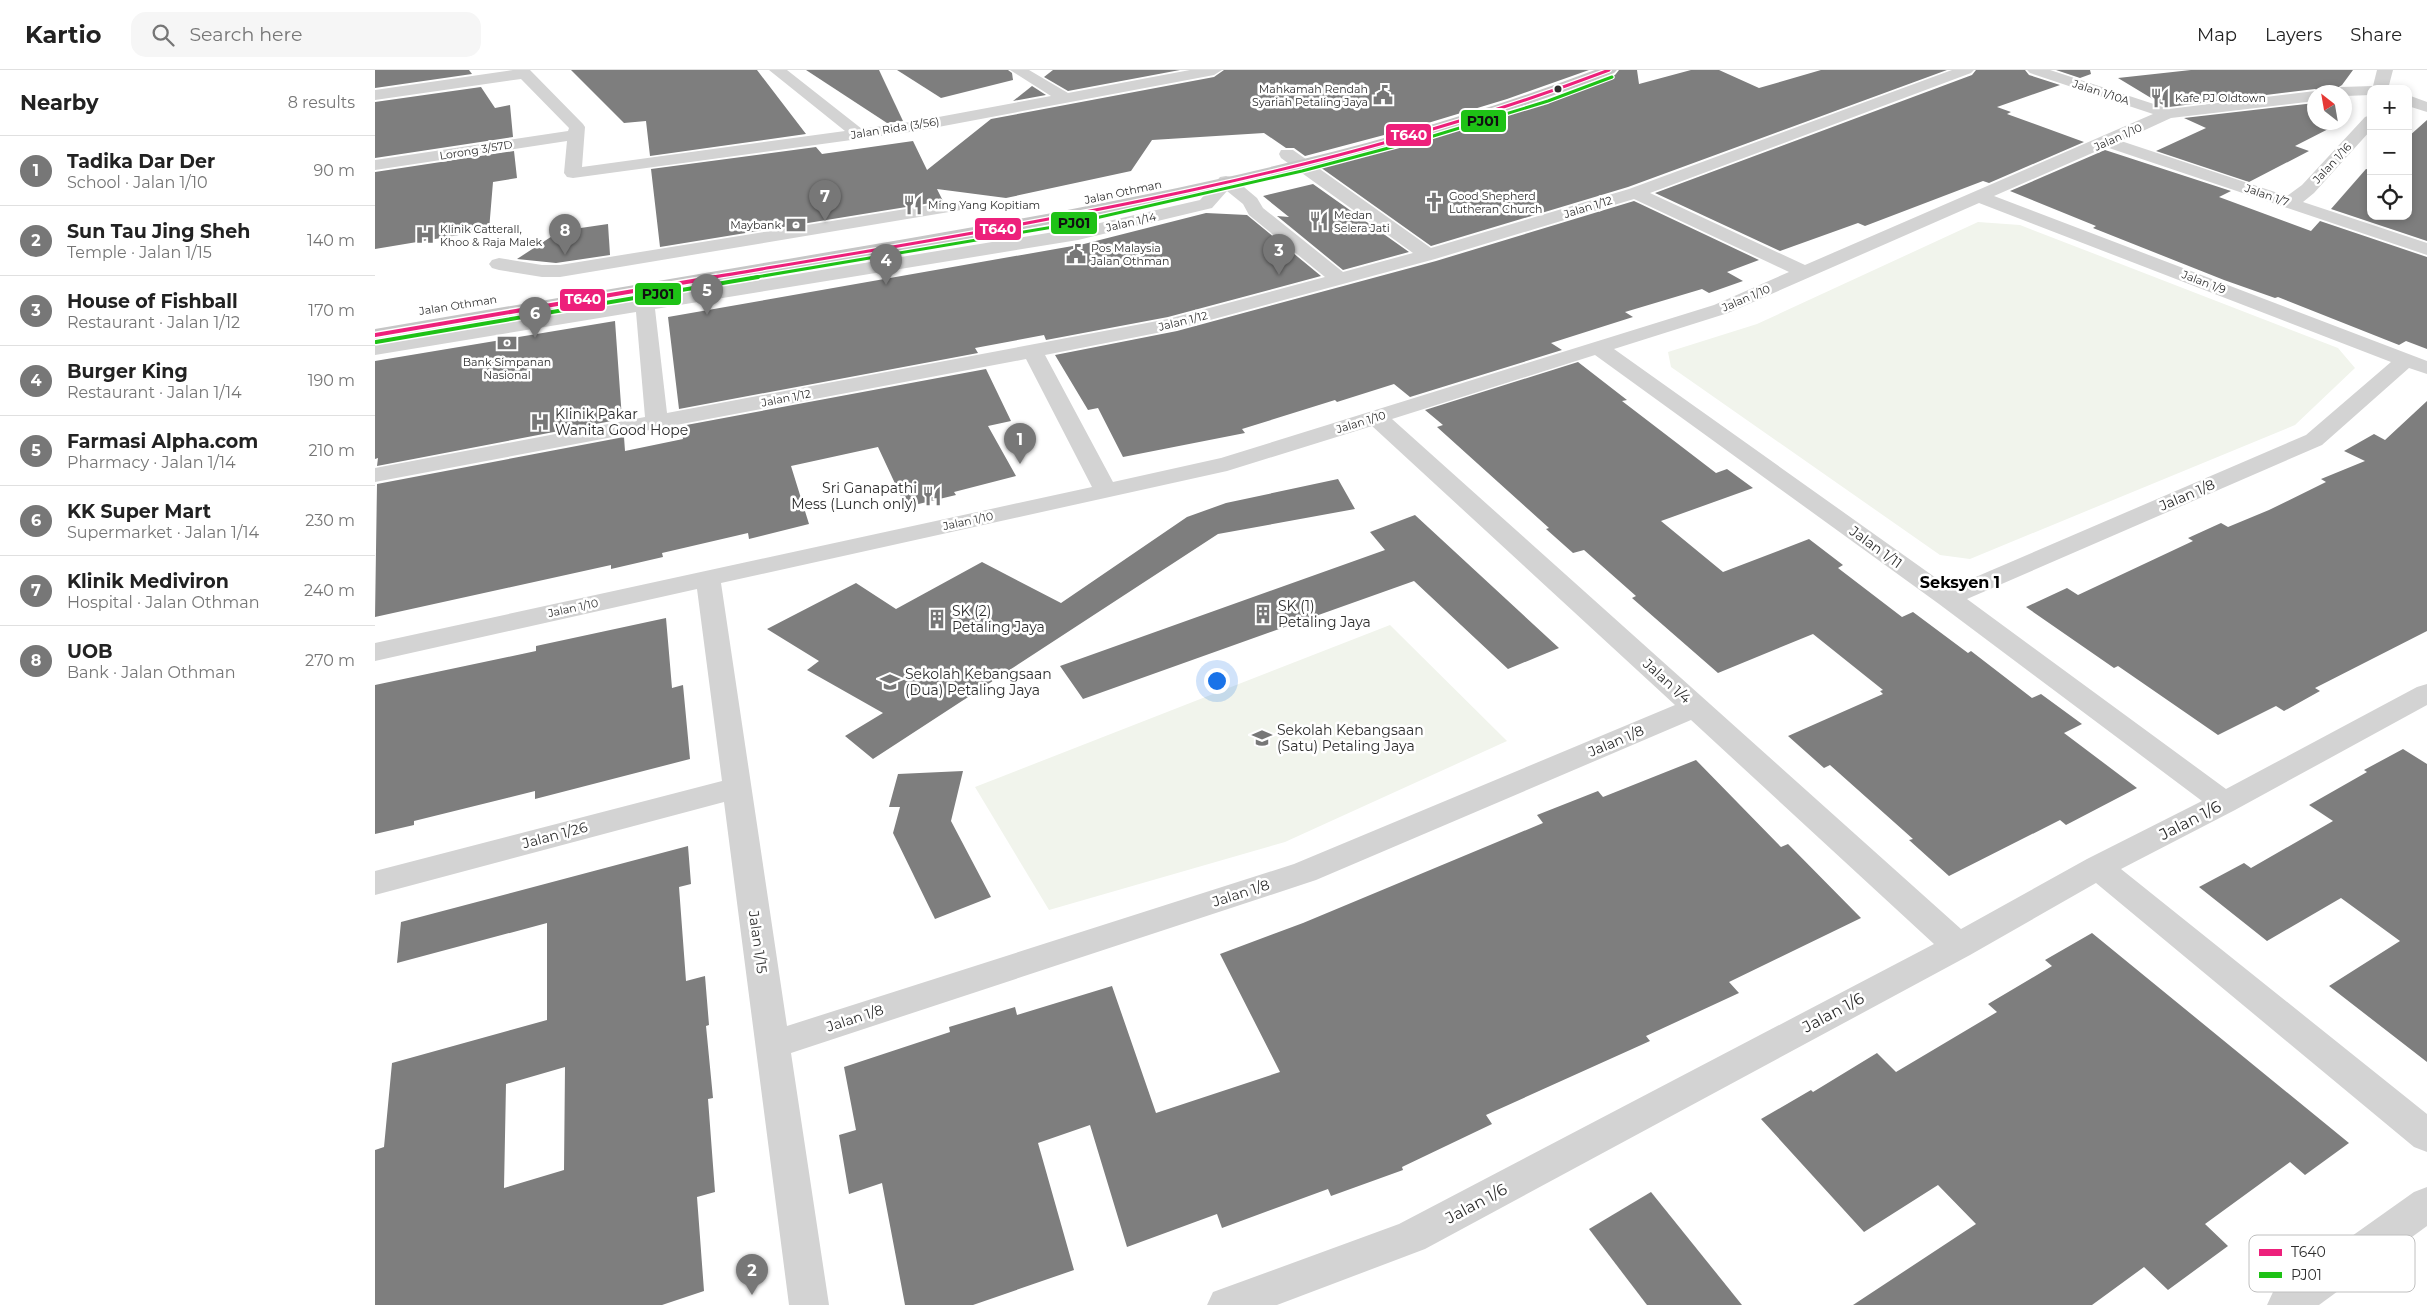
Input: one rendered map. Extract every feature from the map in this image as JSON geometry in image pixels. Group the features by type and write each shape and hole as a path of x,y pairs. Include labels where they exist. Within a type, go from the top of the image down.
{"main road":[{"name":"Jalan Othman","path":"375,319 614,271 903,224 1055,207 1294,159 1428,130 1546,94 1603,72"},
{"name":"Jalan Othman","path":"375,335 1063,218 1225,181 1294,159"}],"street":[{"path":"777,70 859,134"},
{"path":"1018,70 1065,98"},
{"name":"Jalan Rida (3/56)","path":"577,135 573,173 917,126 1214,70"},
{"name":"Jalan 1/12","path":"375,475 1170,325 1428,255 1635,193 1966,70"},
{"name":"Jalan 1/10A","path":"2035,70 2168,114"},
{"path":"375,95 523,72 577,126 577,135"},
{"path":"2352,91 2367,90"},
{"name":"Jalan 1/10","path":"375,652 1227,464 1721,310 2168,114 2307,97"},
{"path":"2412,101 2427,107"},
{"name":"Jalan 1/16","path":"2290,203 2308,189 2367,124"},
{"name":"Lorong 3/57D","path":"375,166 577,135"},
{"name":"Jalan 1/7","path":"2107,142 2427,249"},
{"path":"1294,159 1428,255"},
{"path":"1225,181 1251,202 1255,211 1340,279"},
{"name":"Jalan 1/14","path":"375,349 1078,234 1206,204 1225,181"},
{"path":"1635,193 1806,273"},
{"name":"Jalan 1/9","path":"1981,197 2417,364"},
{"path":"903,224 955,206"},
{"path":"499,264 543,271 614,271"},
{"path":"597,298 645,304 657,422"},
{"name":"Jalan 1/11","path":"1599,348 1948,598 2224,803"},
{"path":"1032,351 1106,490"},
{"name":"Jalan 1/8","path":"1948,598 2314,440 2417,364"},
{"name":"Jalan 1/4","path":"1376,417 1958,946"},
{"name":"Jalan 1/15","path":"708,578 809,1305"},
{"name":"Jalan 1/6","path":"1227,1305 1411,1237 1958,946 2098,868 2224,803 2427,693"},
{"name":"Jalan 1/8","path":"772,1045 1305,872 1696,707"},
{"name":"Jalan 1/26","path":"375,883 736,788"},
{"path":"2098,868 2427,1136"},
{"path":"2384,1235 2427,1204"},
{"path":"2287,1305 2305,1292"}],"shaded area":[{"path":"1978,222 2020,225 2338,348 2355,368 2295,425 1970,559 1940,555 1671,367 1668,352 1757,324"},
{"path":"1390,625 1507,741 1285,842 1049,910 975,787"}],"building":[{"path":"375,70 469,70 472,74 375,88"},
{"path":"571,70 757,70 806,134 650,156 646,121 624,123"},
{"path":"806,70 879,70 903,121 887,123"},
{"path":"897,70 1008,70 1012,73 1013,80 941,98"},
{"path":"1053,70 1180,70 1068,91 1044,77"},
{"path":"1224,70 1589,70 1507,99 1418,126 1305,156 1294,148 1286,148 1264,133 1152,140 1131,171 1006,198 937,189 943,201 660,247 651,169 816,147 822,154 913,141 927,170 991,119 1214,77"},
{"path":"1619,70 1637,70 1639,84 1691,70 1719,70 1759,88 1821,70 1947,70 1628,187 1431,246 1320,167 1430,137 1523,108 1615,75"},
{"path":"1976,70 2025,70 2029,75 2060,85 1997,107 2011,112 2007,114 2084,142 1989,183 1983,181 1865,226 1858,223 1780,251 1655,193 1972,75"},
{"path":"2056,70 2090,70 2091,74 2080,78"},
{"path":"2191,70 2353,70 2342,85 2307,85 2307,90 2169,107 2118,78"},
{"path":"1032,86 1046,95 1013,101"},
{"path":"481,87 495,108 510,105 513,137 375,158 375,102"},
{"path":"2307,104 2307,130 2326,130 2295,146 2309,151 2249,182 2156,151 2206,128 2184,118"},
{"path":"2427,120 2427,241 2331,209 2366,169 2367,220 2412,220 2412,133"},
{"path":"2105,150 2231,191 2219,197 2311,231 2320,221 2427,257 2427,349 2406,341 2399,345 2278,297 2275,298 2224,280 2093,228 2096,226 2010,191"},
{"path":"514,151 517,178 493,182 489,230 375,249 375,172"},
{"path":"1313,184 1409,252 1343,270 1277,216 1289,217 1263,196"},
{"path":"1634,201 1759,260 1727,272 1743,281 1709,293 1702,289 1625,312 1633,317 1551,343 1562,350 1410,397 1394,384 1242,429 1245,433 1123,457 1098,408 1088,410 1055,355 1177,331 1436,261"},
{"path":"1206,213 1247,215 1321,276 1168,317 1046,340 1044,335 975,348 978,353 679,409 668,317 1084,244"},
{"path":"608,224 610,255 556,263 517,259 560,231"},
{"path":"615,321 622,419 377,466 378,458 375,459 375,361"},
{"path":"1578,362 1627,400 1622,401 1716,473 1727,469 1753,488 1661,521 1723,572 1809,539 1843,565 1838,568 1902,617 1913,612 1968,653 1971,651 2032,698 2041,694 2082,724 2064,733 2137,788 2066,825 2060,820 1949,876 1909,840 1913,839 1830,765 1824,768 1788,736 1883,694 1880,691 1883,690 1813,634 1718,673 1632,598 1636,596 1584,550 1573,553 1546,529 1549,528 1437,427 1443,425 1425,410"},
{"path":"986,369 1011,421 988,426 1016,476 954,492 956,495 906,507 878,447 791,466 809,524 749,539 748,533 662,553 663,557 611,569 611,565 375,617 377,484 624,437 625,451 683,439 681,426"},
{"path":"2427,401 2427,631 2315,688 2320,691 2284,711 2276,706 2218,735 2118,666 2114,668 2026,607 2067,588 2078,595 2193,541 2188,538 2221,523 2228,527 2269,510 2326,482 2321,479 2365,461 2344,451 2374,434 2385,440"},
{"name":"SK (2) Petaling Jaya","path":"1338,479 1355,509 1218,534 873,759 845,736 883,713 807,670 819,661 767,629 856,583 896,609 982,562 1061,603 1187,517 1226,503"},
{"name":"SK (1) Petaling Jaya","path":"1415,515 1559,648 1508,669 1414,581 1083,699 1060,666 1385,550 1370,532"},
{"path":"666,618 672,688 683,685 690,759 535,799 535,791 414,821 414,825 375,834 375,685 536,651 536,646"},
{"path":"2403,749 2427,764 2427,1062 2329,986 2400,941 2341,898 2267,941 2199,887 2244,863 2251,868 2333,821 2309,805 2367,772 2364,770"},
{"path":"1696,760 1781,847 1788,844 1861,918 1729,982 1739,993 1646,1036 1650,1041 1486,1115 1492,1124 1402,1167 1403,1170 1331,1196 1328,1189 1222,1228 1217,1214 1127,1247 1090,1125 1038,1143 1074,1270 973,1305 905,1305 882,1183 849,1194 839,1135 856,1130 844,1067 950,1032 949,1027 1015,1007 1017,1015 1112,986 1156,1113 1280,1072 1220,954 1303,923 1543,823 1537,815 1598,791 1603,797"},
{"path":"963,771 951,821 991,897 935,919 893,833 900,807 889,807 898,774"},
{"path":"688,846 691,884 679,887 686,981 705,976 709,1025 706,1026 713,1098 708,1099 715,1192 697,1197 704,1291 662,1305 375,1305 375,1150 384,1147 392,1063 547,1020 547,923 397,963 401,922","holes":["565,1067 564,1170 504,1188 506,1084"]},
{"path":"2092,933 2349,1143 2305,1175 2290,1162 2205,1224 2228,1246 2168,1290 2144,1267 2092,1305 1853,1305 1976,1224 1938,1185 1864,1232 1761,1119 1811,1090 1813,1092 1877,1053 1896,1072 1997,1012 1988,1004 2052,966 2045,960"},
{"path":"1651,1192 1742,1305 1647,1305 1589,1229"}],"transit line":[{"name":"T640","path":"375,335 1063,218 1300,164 1428,130 1546,94 1609,70"},
{"name":"PJ01","path":"376,342 1065,225 1302,171 1430,137 1548,101 1612,77"}],"place":[{"name":"Mahkamah Rendah Syariah Petaling Jaya","path":"1383,95"},
{"name":"Kafe PJ Oldtown","path":"2160,98"},
{"name":"Good Shepherd Lutheran Church","path":"1434,202"},
{"name":"Ming Yang Kopitiam","path":"913,205"},
{"name":"Klinik Mediviron","path":"825,221"},
{"name":"Medan Selera Jati","path":"1319,221"},
{"name":"Maybank","path":"796,225"},
{"name":"Klinik Catterall, Khoo & Raja Malek","path":"425,235"},
{"name":"Pos Malaysia Jalan Othman","path":"1076,254"},
{"name":"UOB","path":"565,255"},
{"name":"House of Fishball","path":"1279,275"},
{"name":"Burger King","path":"886,285"},
{"name":"Farmasi Alpha.com","path":"707,315"},
{"name":"KK Super Mart","path":"535,338"},
{"name":"Bank Simpanan Nasional","path":"507,343"},
{"name":"Klinik Pakar Wanita Good Hope","path":"540,422"},
{"name":"Tadika Dar Der","path":"1020,464"},
{"name":"Sri Ganapathi Mess (Lunch only)","path":"932,496"},
{"name":"SK (1) Petaling Jaya","path":"1263,614"},
{"name":"SK (2) Petaling Jaya","path":"937,619"},
{"name":"Sekolah Kebangsaan (Dua) Petaling Jaya","path":"890,682"},
{"name":"Sekolah Kebangsaan (Satu) Petaling Jaya","path":"1262,738"},
{"name":"Sun Tau Jing Sheh","path":"752,1295"}],"district":[{"name":"Seksyen 1","path":"1960,582"}]}
